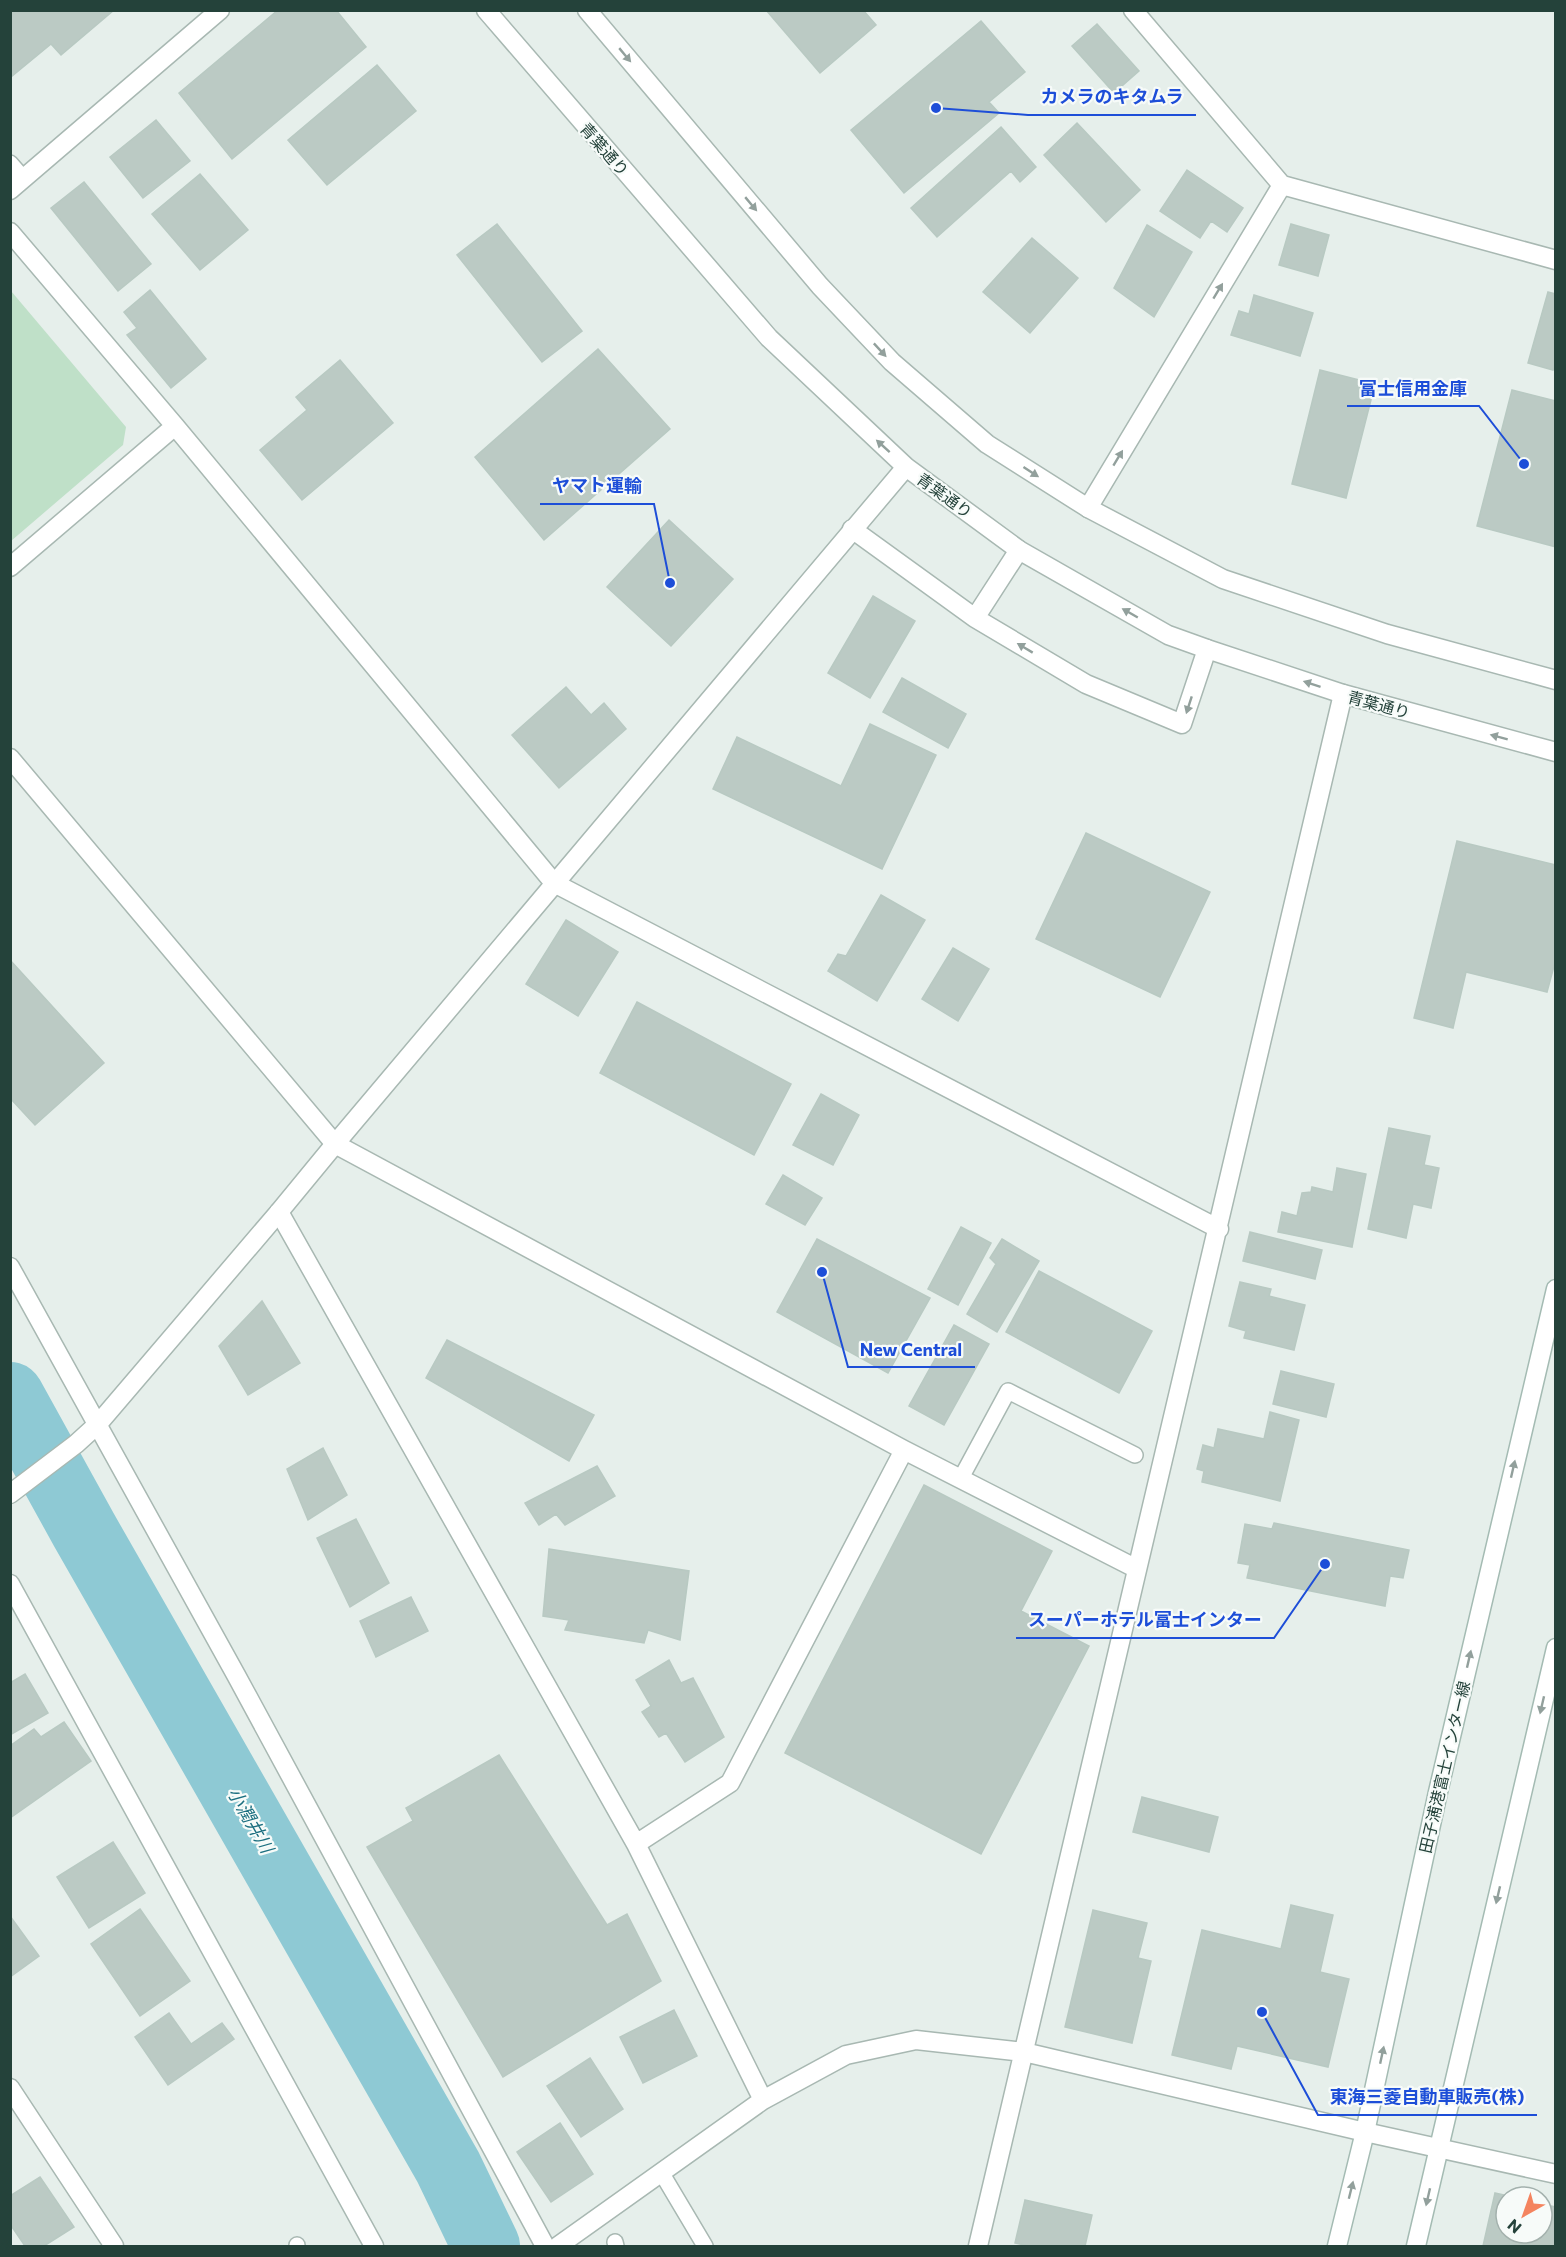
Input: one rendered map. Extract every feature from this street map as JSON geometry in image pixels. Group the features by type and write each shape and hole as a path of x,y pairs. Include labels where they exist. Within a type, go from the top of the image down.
{"street":[{"path":"17,185 220,10"},
{"name":"青葉通り","path":"486,10 769,338 906,467 1019,550 1168,634 1207,649 1343,694 1556,752"},
{"path":"587,10 820,286 892,362 987,444 1088,508 1223,579 1387,634 1556,680"},
{"path":"1133,10 1282,185 1556,260"},
{"path":"1088,508 1282,185"},
{"path":"10,232 175,426 554,883 1219,1229"},
{"path":"10,567 175,426"},
{"path":"10,1494 76,1444 98,1424 906,467"},
{"path":"852,529 975,618 1086,684 1182,724 1207,649"},
{"path":"975,618 1019,550"},
{"path":"978,2247 1343,694"},
{"path":"10,758 335,1144 904,1450 1137,1569"},
{"path":"279,1212 636,1844 763,2100"},
{"path":"10,1267 236,1675 545,2247"},
{"name":"田子浦港富士インター線","path":"1337,2247 1365,2132 1438,1792 1556,1289"},
{"path":"636,1844 730,1783 904,1450"},
{"path":"10,1584 374,2247"},
{"path":"1416,2247 1556,1648"},
{"path":"558,2247 763,2100 846,2055 916,2040 1024,2052 1556,2174"},
{"path":"10,2088 114,2247"}],"lane":[{"path":"10,163 17,185"},
{"path":"961,1478 1008,1391 1135,1455"},
{"path":"661,2172 705,2247"}],"green space":[{"path":"11,291 126,427 123,445 11,541"}],"building":[{"path":"10,10 114,10 61,55 51,44 11,77"},
{"path":"278,10 336,10 366,47 232,159 179,93"},
{"path":"766,10 863,10 876,25 820,73"},
{"path":"981,21 1025,72 989,102 999,113 904,193 851,130"},
{"path":"1097,24 1139,71 1114,93 1072,46"},
{"path":"377,65 416,111 327,185 288,140"},
{"path":"156,120 190,161 143,198 110,157"},
{"path":"1077,123 1140,190 1106,222 1044,155"},
{"path":"1001,127 1036,167 1020,182 1011,171 937,237 911,208"},
{"path":"1187,170 1243,208 1227,232 1211,221 1200,238 1160,211"},
{"path":"200,174 248,230 200,270 152,214"},
{"path":"84,182 151,264 118,291 51,208"},
{"path":"497,224 582,331 542,362 457,255"},
{"path":"1291,224 1329,235 1318,276 1279,265"},
{"path":"1147,225 1192,252 1154,317 1114,288"},
{"path":"1032,238 1078,278 1030,333 983,292"},
{"path":"150,290 206,359 171,388 127,335 137,328 124,312"},
{"path":"1548,292 1556,294 1556,362 1553,370 1528,363"},
{"path":"1254,295 1313,313 1300,356 1231,335 1239,311 1249,314"},
{"path":"598,349 670,429 544,540 475,457"},
{"path":"340,360 393,423 302,500 260,450 307,410 296,397"},
{"path":"1320,370 1375,384 1346,498 1292,484"},
{"path":"1512,390 1556,401 1556,547 1477,526"},
{"path":"669,520 733,579 671,646 607,587"},
{"path":"873,596 915,621 870,698 828,673"},
{"path":"902,678 966,714 948,748 883,712"},
{"path":"566,687 591,715 604,703 626,729 559,788 512,735"},
{"path":"870,724 936,755 882,869 713,789 737,737 841,786"},
{"path":"1086,833 1210,892 1160,997 1036,939"},
{"path":"1457,841 1556,865 1556,959 1547,992 1466,972 1453,1028 1414,1018"},
{"path":"881,895 925,920 877,1001 828,971 838,954 846,956"},
{"path":"566,920 618,952 578,1016 526,984"},
{"path":"953,948 989,969 958,1021 922,999"},
{"path":"10,960 104,1063 35,1125 10,1098"},
{"path":"637,1002 791,1084 754,1155 600,1073"},
{"path":"821,1094 859,1115 833,1165 793,1145"},
{"path":"1389,1128 1430,1136 1424,1165 1439,1168 1431,1208 1413,1204 1406,1238 1368,1229"},
{"path":"1337,1168 1366,1174 1352,1247 1278,1232 1282,1212 1297,1216 1302,1193 1311,1192 1312,1187 1333,1192"},
{"path":"783,1175 822,1198 805,1225 766,1204"},
{"path":"961,1227 991,1243 958,1305 928,1289"},
{"path":"1250,1232 1322,1250 1315,1279 1243,1261"},
{"path":"817,1239 930,1298 888,1373 777,1312"},
{"path":"1002,1239 1039,1261 997,1332 967,1314 996,1264 990,1258"},
{"path":"1039,1271 1152,1331 1119,1393 1006,1332"},
{"path":"1240,1282 1271,1289 1269,1296 1305,1305 1294,1350 1244,1338 1246,1331 1229,1326"},
{"path":"262,1301 300,1363 248,1395 219,1346"},
{"path":"954,1325 989,1344 944,1425 909,1406"},
{"path":"447,1340 594,1415 569,1461 426,1378"},
{"path":"1281,1371 1334,1384 1326,1417 1273,1404"},
{"path":"1270,1412 1299,1420 1280,1501 1202,1482 1204,1471 1197,1469 1203,1445 1214,1448 1218,1429 1264,1439"},
{"path":"323,1448 347,1495 308,1520 287,1469"},
{"path":"597,1466 615,1496 565,1525 556,1514 539,1525 525,1503"},
{"path":"924,1485 1052,1551 1021,1611 1089,1646 981,1854 785,1753"},
{"path":"356,1519 389,1583 350,1607 317,1538"},
{"path":"1274,1523 1409,1550 1403,1578 1390,1576 1385,1606 1247,1578 1250,1565 1238,1563 1245,1524 1272,1529"},
{"path":"549,1549 689,1571 680,1640 648,1630 644,1643 565,1630 569,1620 543,1616"},
{"path":"411,1597 428,1631 376,1657 360,1621"},
{"path":"669,1660 681,1683 693,1678 724,1737 685,1762 666,1733 659,1737 642,1712 651,1706 636,1680"},
{"path":"25,1674 48,1713 10,1735 10,1683"},
{"path":"64,1722 91,1761 10,1818 10,1746 34,1729 41,1737"},
{"path":"499,1755 607,1925 627,1914 661,1981 503,2077 367,1847 413,1821 406,1808"},
{"path":"1142,1797 1218,1817 1209,1852 1133,1832"},
{"path":"113,1842 145,1893 89,1928 57,1877"},
{"path":"1291,1905 1333,1915 1320,1972 1349,1979 1328,2067 1237,2046 1231,2069 1172,2055 1202,1930 1281,1949"},
{"path":"140,1909 190,1981 140,2016 91,1944"},
{"path":"1093,1910 1147,1923 1138,1958 1151,1961 1132,2043 1065,2027"},
{"path":"10,1916 39,1956 10,1977"},
{"path":"674,2010 697,2056 643,2083 620,2037"},
{"path":"169,2013 191,2044 222,2023 234,2039 168,2085 135,2037"},
{"path":"590,2058 623,2109 581,2137 547,2086"},
{"path":"560,2123 593,2174 551,2202 517,2152"},
{"path":"40,2177 74,2227 44,2246 25,2246 10,2224 10,2196"},
{"path":"1494,2197 1494,2245 1554,2245 1554,2207 1556,2207 1556,2246 1483,2246"},
{"path":"1025,2200 1092,2215 1085,2246 1029,2246 1015,2243"}],"waterway":[{"name":"小潤井川","path":"10,1396 84,1530 448,2167 486,2246"}],"place":[{"name":"カメラのキタムラ","path":"936,108"},
{"name":"富士信用金庫","path":"1524,464"},
{"name":"ヤマト運輸","path":"670,583"},
{"name":"New Central","path":"822,1272"},
{"name":"スーパーホテル富士インター","path":"1325,1564"},
{"name":"東海三菱自動車販売(株)","path":"1262,2012"}]}
